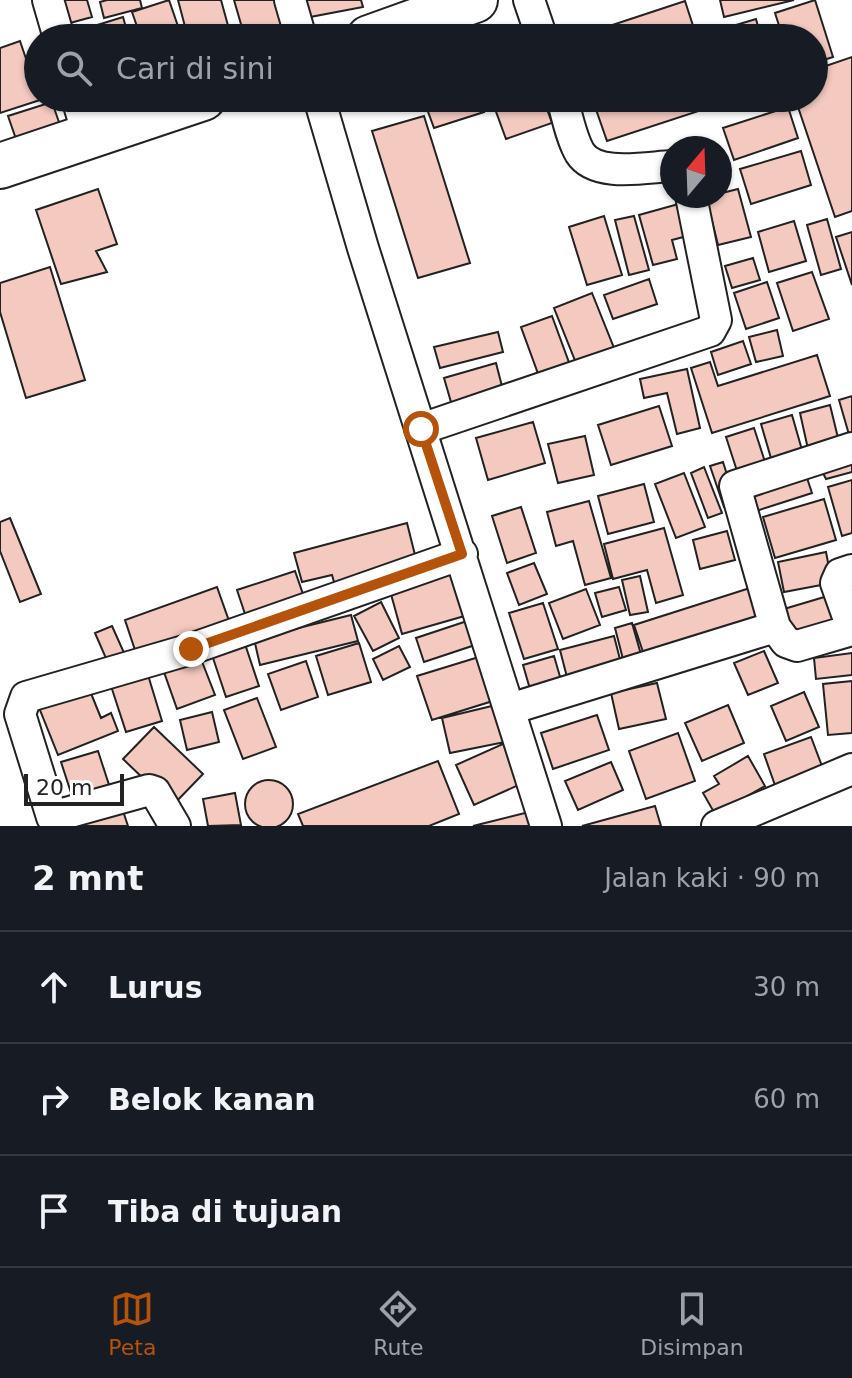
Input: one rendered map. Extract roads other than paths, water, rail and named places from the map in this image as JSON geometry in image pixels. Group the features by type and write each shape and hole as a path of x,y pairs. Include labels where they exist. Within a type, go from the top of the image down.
{"main road":[{"path":"408,24 475,0"},
{"path":"0,166 164,112"}],"street":[{"path":"48,0 55,24"},
{"path":"290,0 297,24"},
{"path":"529,0 537,24"},
{"path":"81,112 89,139"},
{"path":"323,112 546,826"},
{"path":"567,112 580,153 589,162 600,168 660,166"},
{"path":"421,429 710,331 716,320 693,208"},
{"path":"852,448 735,486 775,627 786,642 797,646 852,629 836,583 840,574 852,570"},
{"path":"175,826 155,792 149,790 53,822 20,714 26,697 191,649 462,554"},
{"path":"510,709 775,627"},
{"path":"717,826 852,769"}]}
